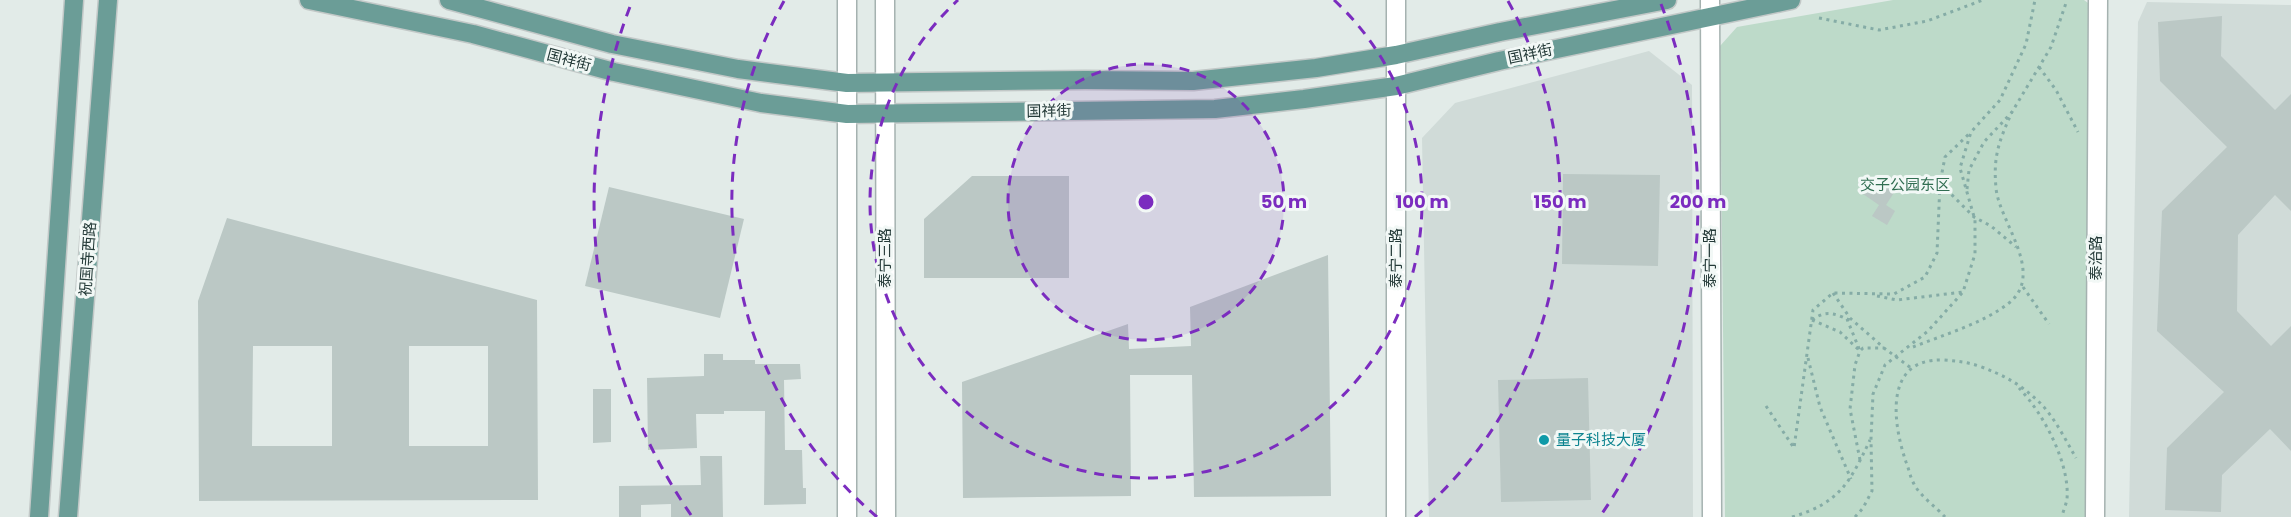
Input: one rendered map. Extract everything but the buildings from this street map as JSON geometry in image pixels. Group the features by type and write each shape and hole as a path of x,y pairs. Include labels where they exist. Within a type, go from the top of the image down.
{"main road":[{"name":"祝国寺西路","path":"39,517 74,0"},
{"name":"祝国寺西路","path":"69,517 108,0"},
{"name":"国祥街","path":"309,0 473,34 614,72 750,101 847,114 1215,109 1396,86 1709,9 1791,0"},
{"name":"国祥街","path":"449,0 612,44 738,69 847,82 1193,81 1316,68 1396,55 1500,32 1667,0"}],"street":[{"path":"847,0 847,517"},
{"name":"泰宁三路","path":"885,0 886,517"},
{"name":"泰宁二路","path":"1396,0 1396,517"},
{"name":"泰治路","path":"2095,517 2098,0"},
{"name":"泰宁一路","path":"1709,9 1712,517"}],"path":[{"path":"1819,18 1879,30 1927,21 1983,0"},
{"path":"1766,406 1794,448 1813,310 1833,293 1894,294 1925,277 1937,253 1940,183 1945,158 2000,100 2026,44 2035,0"},
{"path":"2049,324 2023,287 2023,268 2018,248 1996,191 1994,161 2000,138 2012,112 2050,47 2067,0"},
{"path":"2039,68 2056,90 2079,133"},
{"path":"1967,191 1970,170 1984,142 2012,112"},
{"path":"1908,348 1928,331 1963,292 1975,254 1974,218 1960,168 1971,132"},
{"path":"1940,183 1974,218 1991,226 2018,248"},
{"path":"1855,517 1863,508 1872,490 1873,394 1885,365 1908,348 1976,322 2010,303 2023,287"},
{"path":"1866,294 1897,300 1963,292"},
{"path":"1833,293 1856,323 1884,348 1912,368"},
{"path":"1812,320 1821,313 1829,312 1856,323"},
{"path":"1847,319 1860,351 1855,365 1850,409 1860,460"},
{"path":"1812,320 1840,332 1860,351"},
{"path":"1860,351 1871,347 1884,348"},
{"path":"1808,357 1820,407 1851,479"},
{"path":"1946,517 1914,485 1899,443 1895,407 1898,389 1904,376 1920,363 1931,360 1965,361 2009,378 2039,401 2058,426 2082,467"},
{"path":"2009,378 2031,400 2054,440 2065,477 2067,500 2062,517"},
{"path":"1792,517 1829,502 1851,479 1871,439"}],"shaded area":[{"path":"2147,2 2291,5 2291,517 2129,517 2138,22"},
{"name":"量子科技大厦","path":"1649,51 1692,85 1693,517 1429,517 1422,138 1455,103"}],"green space":[{"name":"交子公园东区","path":"1893,0 2084,0 2088,3 2086,517 1725,517 1720,46 1737,27"}],"place":[{"name":"量子科技大厦","path":"1544,440"}]}
